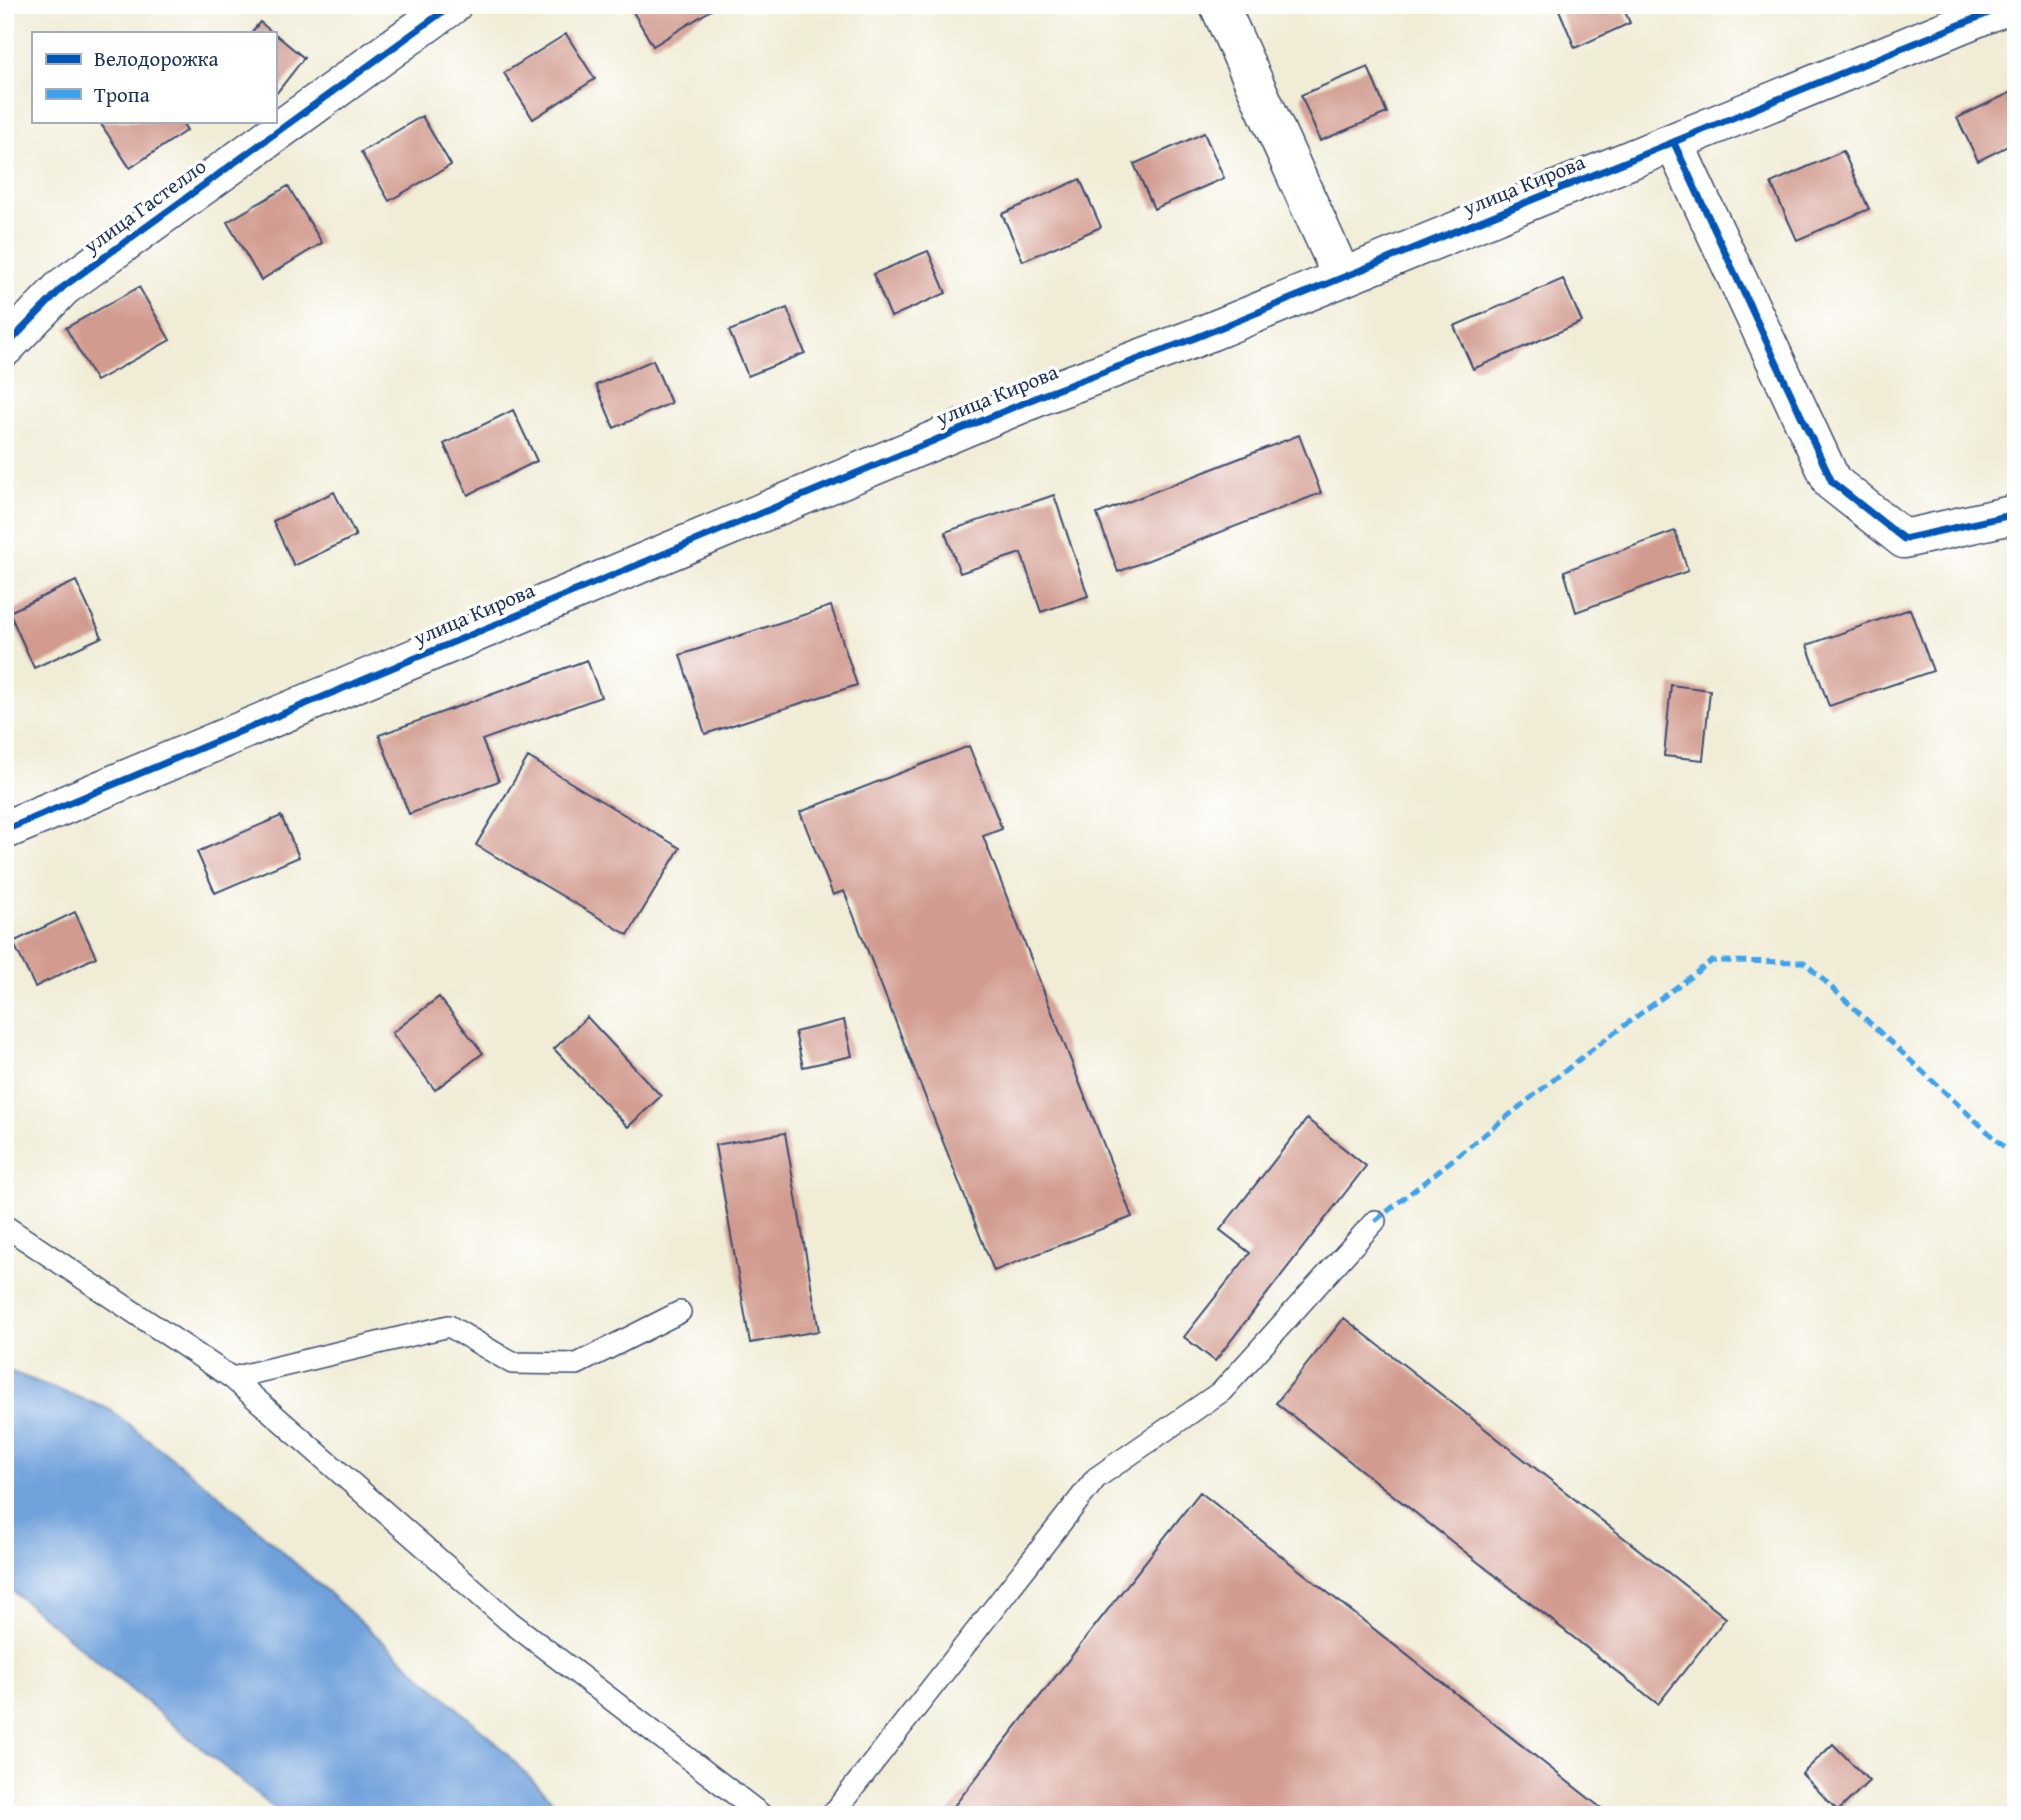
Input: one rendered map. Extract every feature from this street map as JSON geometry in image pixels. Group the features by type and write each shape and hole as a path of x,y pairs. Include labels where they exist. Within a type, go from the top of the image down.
{"street":[{"name":"улица Гастелло","path":"5,347 64,287 452,5"},
{"path":"1219,5 1342,277"},
{"name":"улица Кирова","path":"5,830 1045,394 1195,338 2008,5"},
{"path":"1674,143 1832,482 1904,538 2015,516"}],"lane":[{"path":"832,1815 1096,1478 1222,1391 1375,1221"},
{"path":"5,1226 232,1378 509,1621 762,1815"},
{"path":"232,1378 449,1326 512,1363 577,1364 680,1312"}],"water":[{"path":"5,1365 9,1371 109,1409 219,1495 493,1740 566,1815 282,1815 5,1585"}],"building":[{"path":"629,5 719,5 653,46"},
{"path":"1557,5 1622,5 1630,23 1575,48"},
{"path":"260,22 272,32 252,32"},
{"path":"566,34 595,79 533,119 504,73"},
{"path":"276,35 304,58 276,94"},
{"path":"1368,67 1387,113 1320,141 1301,95"},
{"path":"2016,90 2016,142 1978,161 1957,118"},
{"path":"422,116 451,165 389,201 361,152"},
{"path":"100,122 182,122 187,130 130,168"},
{"path":"1204,133 1224,178 1154,209 1134,164"},
{"path":"1843,151 1869,209 1797,240 1771,183"},
{"path":"1080,179 1101,227 1023,261 1002,214"},
{"path":"288,186 322,243 261,280 227,222"},
{"path":"928,251 946,293 891,317 873,274"},
{"path":"1563,279 1582,322 1473,369 1454,326"},
{"path":"139,287 170,340 96,381 66,328"},
{"path":"787,308 805,353 748,376 729,331"},
{"path":"653,360 671,403 614,428 596,385"},
{"path":"513,410 537,461 468,495 444,444"},
{"path":"1299,435 1321,493 1118,572 1097,514"},
{"path":"334,492 356,536 294,566 273,521"},
{"path":"1054,495 1088,596 1041,612 1021,553 960,573 945,532"},
{"path":"1675,531 1688,571 1576,612 1564,571"},
{"path":"76,581 102,637 34,668 9,612"},
{"path":"831,606 857,685 705,734 680,655"},
{"path":"1910,609 1933,671 1829,706 1807,645"},
{"path":"587,660 601,697 482,740 499,781 409,814 379,735"},
{"path":"1671,685 1710,690 1703,760 1664,756"},
{"path":"969,746 1002,829 983,836 1132,1217 994,1271 844,891 833,895 800,812"},
{"path":"528,757 680,848 628,935 476,845"},
{"path":"281,816 299,857 215,893 197,852"},
{"path":"75,912 96,957 35,987 13,942"},
{"path":"439,997 483,1053 435,1090 392,1033"},
{"path":"587,1017 661,1096 628,1127 554,1049"},
{"path":"844,1020 852,1056 803,1067 795,1032"},
{"path":"1307,1119 1366,1166 1215,1361 1184,1337 1250,1253 1220,1230"},
{"path":"785,1133 819,1331 750,1343 715,1145"},
{"path":"1344,1318 1726,1618 1658,1704 1276,1403"},
{"path":"1200,1492 1610,1815 947,1815"},
{"path":"1833,1744 1869,1781 1838,1811 1802,1774"}],"marked path":[{"path":"1375,1221 1599,1044 1712,961 1804,962 2016,1158"}],"cycle path":[{"path":"5,347 63,287 452,5"},
{"path":"5,830 1045,394 1195,338 2008,5"},
{"path":"1674,143 1832,482 1904,539 2016,514"}]}
